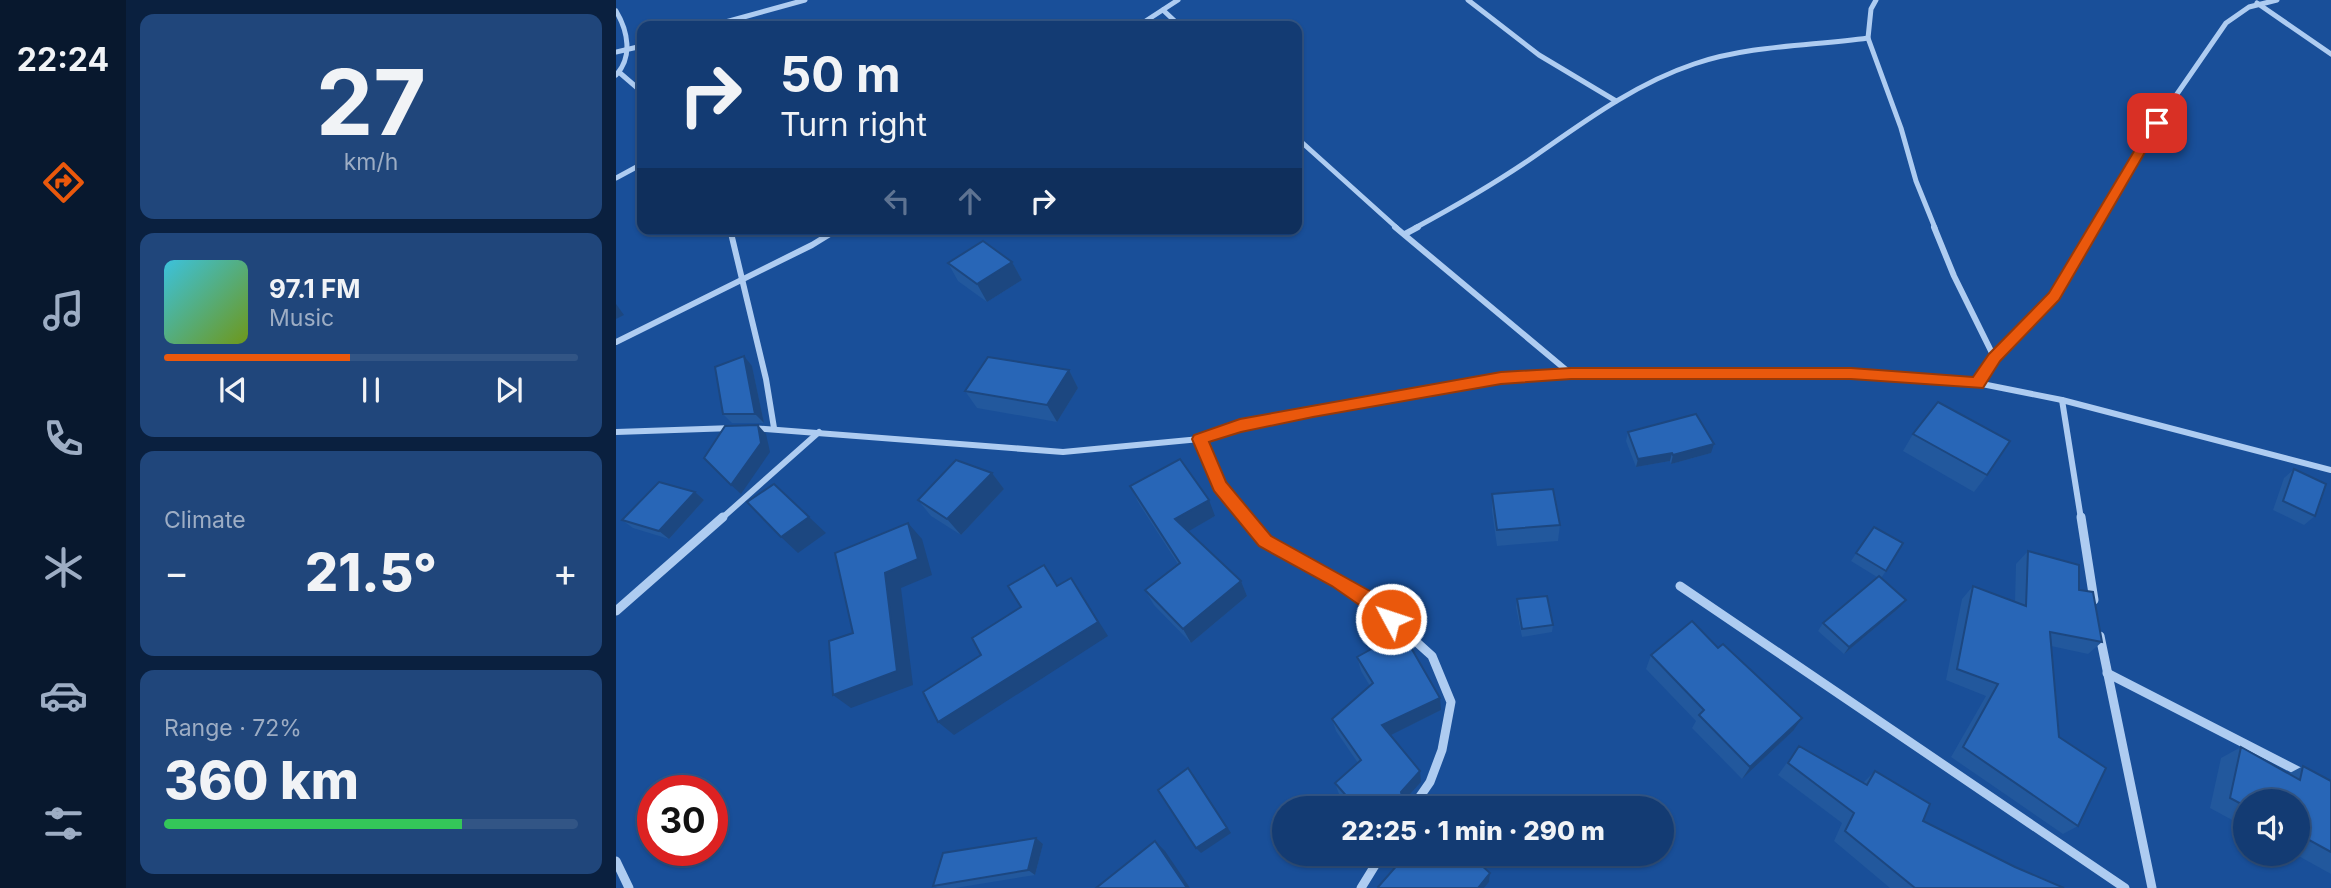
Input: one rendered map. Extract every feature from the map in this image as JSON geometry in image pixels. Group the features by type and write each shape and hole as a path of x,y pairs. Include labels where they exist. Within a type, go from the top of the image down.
{"street":[{"path":"729,21 805,0"},
{"path":"1146,21 1178,0"},
{"path":"1468,0 1514,38 1560,70 1616,101"},
{"path":"1875,0 1871,9 1868,38 1901,128 1916,181 1954,276 1994,358"},
{"path":"1977,383 1994,358 2054,296 2157,123 2226,23 2239,10 2254,1 2277,0"},
{"path":"2254,1 2331,54"},
{"path":"1163,10 1175,21"},
{"path":"616,11 622,20 628,50 618,74 637,88"},
{"path":"1405,234 1505,176 1616,101 1652,80 1715,59 1763,50 1868,38"},
{"path":"616,52 637,47"},
{"path":"1302,143 1368,205 1571,374"},
{"path":"616,178 637,167"},
{"path":"732,235 766,379 774,428"},
{"path":"616,342 827,235"},
{"path":"616,432 774,428 1063,453 1200,439 1240,426 1361,401 1501,378 1571,374 1851,374 1977,383 2062,400 2331,470"},
{"path":"2062,400 2096,610"},
{"path":"616,611 819,432"},
{"path":"1200,439 1220,486 1265,541 1322,570 1370,600 1432,656 1451,702 1442,750 1430,782 1420,796"},
{"path":"1680,586 2125,888"},
{"path":"2098,623 2152,888"},
{"path":"2107,673 2306,775"},
{"path":"616,861 629,888"},
{"path":"1361,888 1375,866"}],"building":[{"path":"983,241 1012,262 977,284 948,263"},
{"path":"744,356 755,414 723,414 715,367"},
{"path":"988,357 1069,370 1047,405 965,391"},
{"path":"1938,402 2010,441 1987,475 1913,434"},
{"path":"1696,414 1714,444 1673,455 1672,453 1638,459 1628,432"},
{"path":"758,425 761,443 731,485 704,458 725,426"},
{"path":"1180,459 1209,500 1175,519 1241,581 1183,629 1145,590 1180,563 1130,486"},
{"path":"956,460 992,473 947,519 918,500"},
{"path":"2294,469 2326,484 2315,516 2283,501"},
{"path":"659,482 695,492 659,531 622,520"},
{"path":"774,484 809,517 781,537 747,502"},
{"path":"1553,489 1560,525 1497,530 1492,494"},
{"path":"908,523 918,559 885,573 897,671 833,695 829,641 853,633 835,553"},
{"path":"1874,527 1903,543 1886,571 1856,553"},
{"path":"2028,551 2079,565 2079,590 2093,592 2102,642 2050,632 2059,737 2106,768 2078,826 1963,747 1998,684 1957,669 1973,586 2026,606"},
{"path":"1044,565 1057,586 1071,578 1098,622 938,722 923,692 981,655 972,638 1021,607 1008,586"},
{"path":"1879,576 1906,600 1849,647 1823,623"},
{"path":"1547,596 1553,625 1522,629 1517,599"},
{"path":"1692,621 1718,648 1723,644 1802,718 1750,767 1699,715 1704,710 1651,655"},
{"path":"1402,632 1440,698 1382,725 1420,771 1401,792 1402,796 1346,796 1335,783 1361,760 1332,719 1373,683 1357,657"},
{"path":"1799,746 1867,785 1875,771 1930,804 1923,821 2064,888 1915,888 1845,831 1854,813 1788,763"},
{"path":"2241,747 2300,780 2303,766 2331,781 2331,852 2310,841 2310,789 2233,789 2233,800 2230,798"},
{"path":"1188,768 1227,828 1196,848 1158,790"},
{"path":"1036,838 1028,870 933,886 943,853"},
{"path":"1155,841 1187,888 1096,888"},
{"path":"1396,866 1482,866 1490,873 1478,888 1378,887"}],"route":[{"path":"1391,619 1370,600 1322,570 1265,541 1220,486 1200,439 1240,426 1361,401 1501,378 1571,374 1851,374 1977,383 1994,358 2054,296 2157,123"}]}
